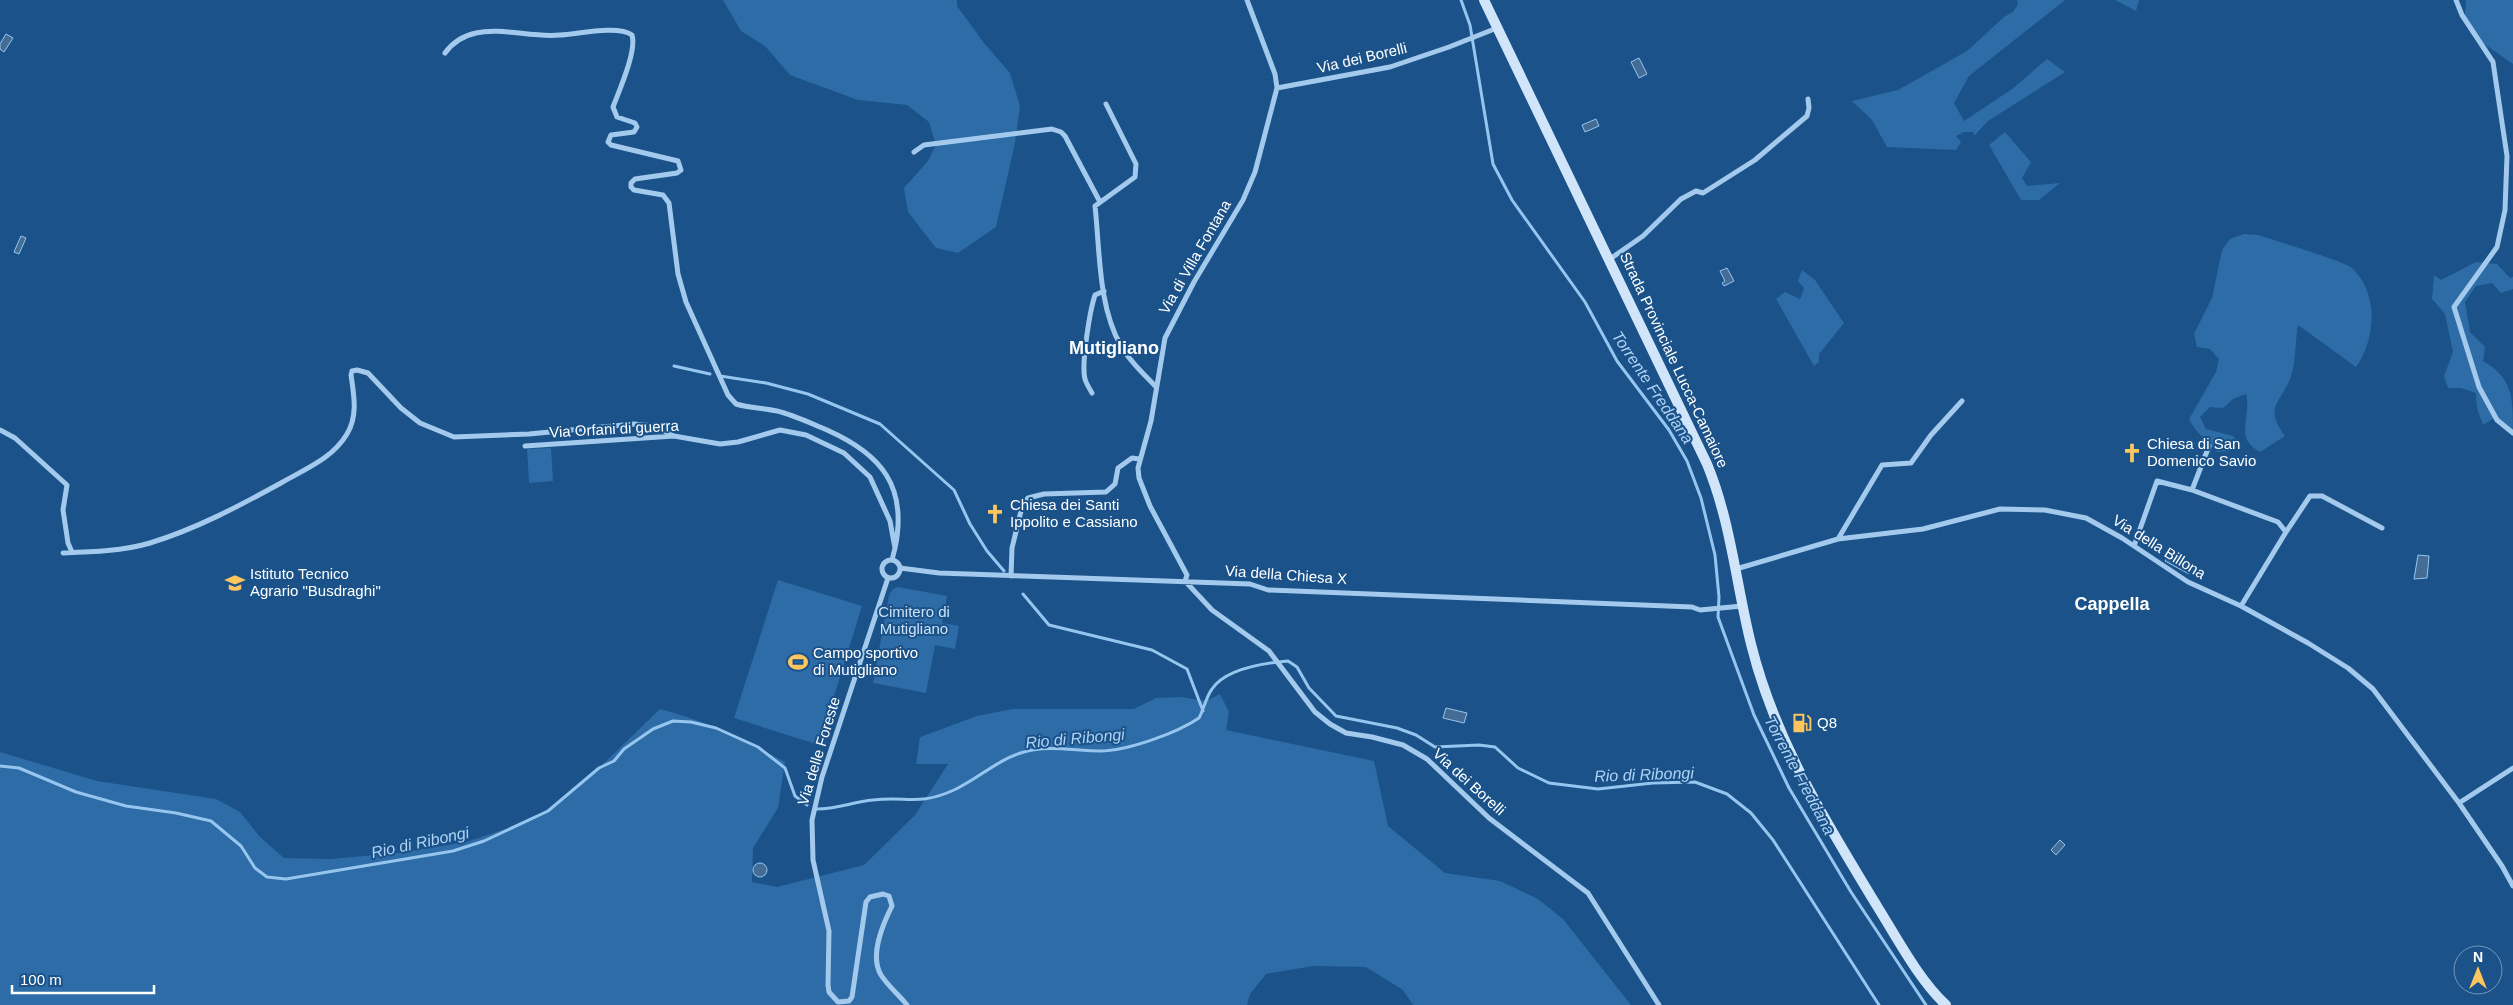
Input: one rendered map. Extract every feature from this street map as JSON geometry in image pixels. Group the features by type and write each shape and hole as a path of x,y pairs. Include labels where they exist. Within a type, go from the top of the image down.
{"main road":[{"name":"Strada Provinciale Lucca-Camaiore","path":"1484,0 1610,259 1719,492 1751,646 1764,686 1809,794 1891,929 1931,988 1946,1005"}],"street":[{"name":"Via di Villa Fontana","path":"1184,581 1187,575 1184,565 1155,517 1144,491 1138,468 1149,428 1161,353 1170,325 1243,200 1255,172 1277,88 1275,74 1247,0"},
{"path":"2456,0 2462,16 2492,62 2507,156 2505,210 2497,247 2454,307 2479,387 2498,420 2513,432"},
{"name":"Via dei Borelli","path":"1277,88 1390,67 1497,28"},
{"path":"445,54 451,45 460,38 476,33 557,36 619,31 632,35 634,42 613,108 618,117 635,124 637,127 634,132 612,134 608,142 611,145 678,161 681,165 681,170 677,173 635,179 631,183 631,187 634,190 663,195 669,203 678,274 686,302 728,396 736,404 798,417 847,439 866,451 879,463 897,497 899,515 895,548"},
{"path":"1610,259 1643,236 1680,199 1696,191 1704,194 1755,160 1806,116 1809,108 1808,99"},
{"path":"1106,104 1136,164 1135,176 1095,206 1105,308 1120,346 1156,387"},
{"path":"914,152 924,146 1052,129 1061,132 1065,136 1100,202"},
{"path":"1092,393 1085,378 1084,367 1092,306 1095,295 1104,291"},
{"path":"64,553 148,544 188,530 267,492 328,457 347,434 354,415 351,375 352,371 357,370 368,373 401,408 420,423 454,437 529,434 634,424 654,426 674,436"},
{"path":"1838,539 1882,465 1911,463 1931,435 1962,401"},
{"path":"0,430 15,438 67,485 63,510 68,543 72,552"},
{"name":"Via Orfani di guerra","path":"525,446 674,436 720,444 738,442 780,430 794,431 826,443 844,453 870,477 890,521 895,548 892,560"},
{"path":"2192,490 2209,446"},
{"path":"1011,576 1012,548 1022,507 1028,498 1044,494 1106,492 1115,484 1118,468 1132,458 1139,459"},
{"path":"2134,546 2157,482 2192,490 2278,522 2286,532"},
{"path":"2242,606 2310,496 2322,496 2382,528"},
{"name":"Via della Billona","path":"1736,569 1838,539 1923,530 1985,512 2015,508 2045,510 2086,518 2134,546 2188,582 2242,606 2348,668 2373,689 2459,803 2502,866 2513,886"},
{"path":"892,560 898,562 900,568 897,576 888,578 884,575 882,569 886,561 892,560"},
{"name":"Via della Chiesa X","path":"900,568 939,573 1250,584 1268,590 1476,600 1532,600 1692,607 1700,610 1742,606"},
{"name":"Via delle Foreste","path":"888,578 822,777 812,820 811,840 813,860 829,930 829,992 838,1002 849,1001 852,996 866,902 870,897 883,894 889,896 892,906 883,925 877,959 880,972 907,1005"},
{"name":"Via dei Borelli","path":"1184,581 1212,610 1273,656 1315,712 1330,724 1346,733 1403,745 1427,759 1489,818 1588,894 1659,1005"},
{"path":"2459,803 2513,768"}],"green space":[{"path":"723,0 957,0 957,6 984,43 1010,73 1020,106 1015,143 996,227 958,253 936,248 908,212 904,188 928,161 936,145 929,122 907,105 858,100 790,75 765,46 741,31"},
{"path":"2017,0 2065,0 1969,76 1954,103 1964,121 2012,89 2047,59 2065,72 1988,121 1974,136 1973,132 1964,132 1956,136 1961,142 1956,150 1887,147 1872,120 1852,101 1898,90 1967,51 2004,17 2013,12 2018,4"},
{"path":"2115,0 2139,0 2136,11"},
{"path":"2466,0 2513,0 2513,64 2484,44 2465,15"},
{"path":"2005,132 2031,162 2022,178 2027,186 2060,183 2039,200 2021,200 1989,145"},
{"path":"2244,234 2258,235 2337,261 2352,268 2361,278 2367,290 2372,316 2371,330 2363,356 2356,367 2298,325 2293,370 2288,385 2276,404 2275,410 2278,426 2285,436 2260,452 2252,446 2245,434 2246,394 2233,399 2223,408 2210,407 2200,417 2206,429 2233,436 2242,446 2231,451 2217,452 2198,433 2189,419 2216,372 2219,359 2210,349 2197,347 2194,334 2212,298 2222,250 2230,239"},
{"path":"2476,262 2497,264 2510,278 2513,277 2513,289 2501,293 2492,283 2476,286 2465,302 2470,332 2485,347 2483,361 2500,374 2509,390 2513,409 2513,431 2496,417 2483,425 2477,408 2476,393 2461,388 2448,388 2444,376 2453,352 2445,314 2432,299 2434,275 2441,280"},
{"path":"1802,270 1815,280 1844,323 1819,354 1819,362 1814,366 1776,299 1785,292 1800,299 1804,288 1798,281"},
{"path":"551,448 553,481 529,483 527,449"},
{"name":"Campo sportivo di Mutigliano","path":"778,580 862,606 819,745 734,718"},
{"name":"Cimitero di Mutigliano","path":"898,587 947,596 942,623 959,626 955,649 935,645 926,693 873,683 889,595 893,589"},
{"path":"1220,694 1229,712 1226,730 1374,761 1388,826 1445,873 1500,881 1538,899 1563,919 1631,1005 1413,1005 1403,990 1366,967 1313,966 1266,974 1250,994 1247,1005 0,1005 0,752 97,781 216,799 240,812 260,837 284,858 330,859 398,853 466,842 524,823 548,811 599,768 660,709 724,731 785,762 778,808 753,848 752,882 777,887 864,865 915,815 948,764 916,764 920,737 977,716 1012,709 1134,709 1156,698 1180,697 1206,701"}],"shaded area":[{"path":"6,34 13,38 4,52 0,49 0,44"},
{"path":"1639,58 1647,74 1639,78 1631,62"},
{"path":"1596,119 1599,126 1585,132 1582,125"},
{"path":"21,236 26,238 19,254 14,252"},
{"path":"1727,268 1734,281 1724,286 1722,283 1725,281 1720,271"},
{"path":"2169,555 2192,567 2189,574 2165,561"},
{"path":"2418,555 2429,556 2427,578 2414,579"},
{"path":"1446,708 1467,713 1464,723 1443,718"},
{"path":"2060,840 2065,845 2056,855 2051,850"},
{"path":"760,863 765,865 767,870 765,875 760,877 755,875 753,870 755,865"}],"waterway":[{"name":"Torrente Freddana","path":"1461,0 1470,25 1493,164 1512,200 1585,302 1617,361 1669,430 1687,461 1701,498 1715,555 1719,597 1718,617 1754,715 1789,788 1851,892 1926,1005"},
{"path":"674,366 710,374"},
{"path":"720,376 766,383 808,394 880,424 954,490 970,524 987,551 1004,571"},
{"path":"1023,594 1049,625 1152,650 1187,669 1203,711"},
{"name":"Rio di Ribongi","path":"817,809 873,800 922,799 942,795 963,785 1005,759 1033,750 1100,751 1137,745 1190,724 1199,718 1212,689 1227,676 1236,671 1258,665 1288,661 1297,667 1309,688 1336,716 1397,728 1416,735 1435,747 1479,745 1495,747 1518,768 1549,783 1598,789 1653,783 1695,782 1727,794 1751,813 1773,840 1879,1005"},
{"name":"Rio di Ribongi","path":"0,766 19,768 76,792 126,806 176,813 211,821 241,846 255,868 267,877 286,879 453,851 484,841 548,811 599,768 614,761 624,749 653,729 673,721 691,722 716,728 758,747 785,768 795,796 807,805"}],"place":[{"name":"Chiesa di San Domenico Savio","path":"2132,453"},
{"name":"Chiesa dei Santi Ippolito e Cassiano","path":"995,514"},
{"name":"Istituto Tecnico Agrario \"Busdraghi\"","path":"235,583"},
{"name":"Campo sportivo di Mutigliano","path":"798,662"},
{"name":"Q8","path":"1802,723"}],"district":[{"name":"Mutigliano","path":"1114,348"},
{"name":"Cappella","path":"2112,604"}]}
